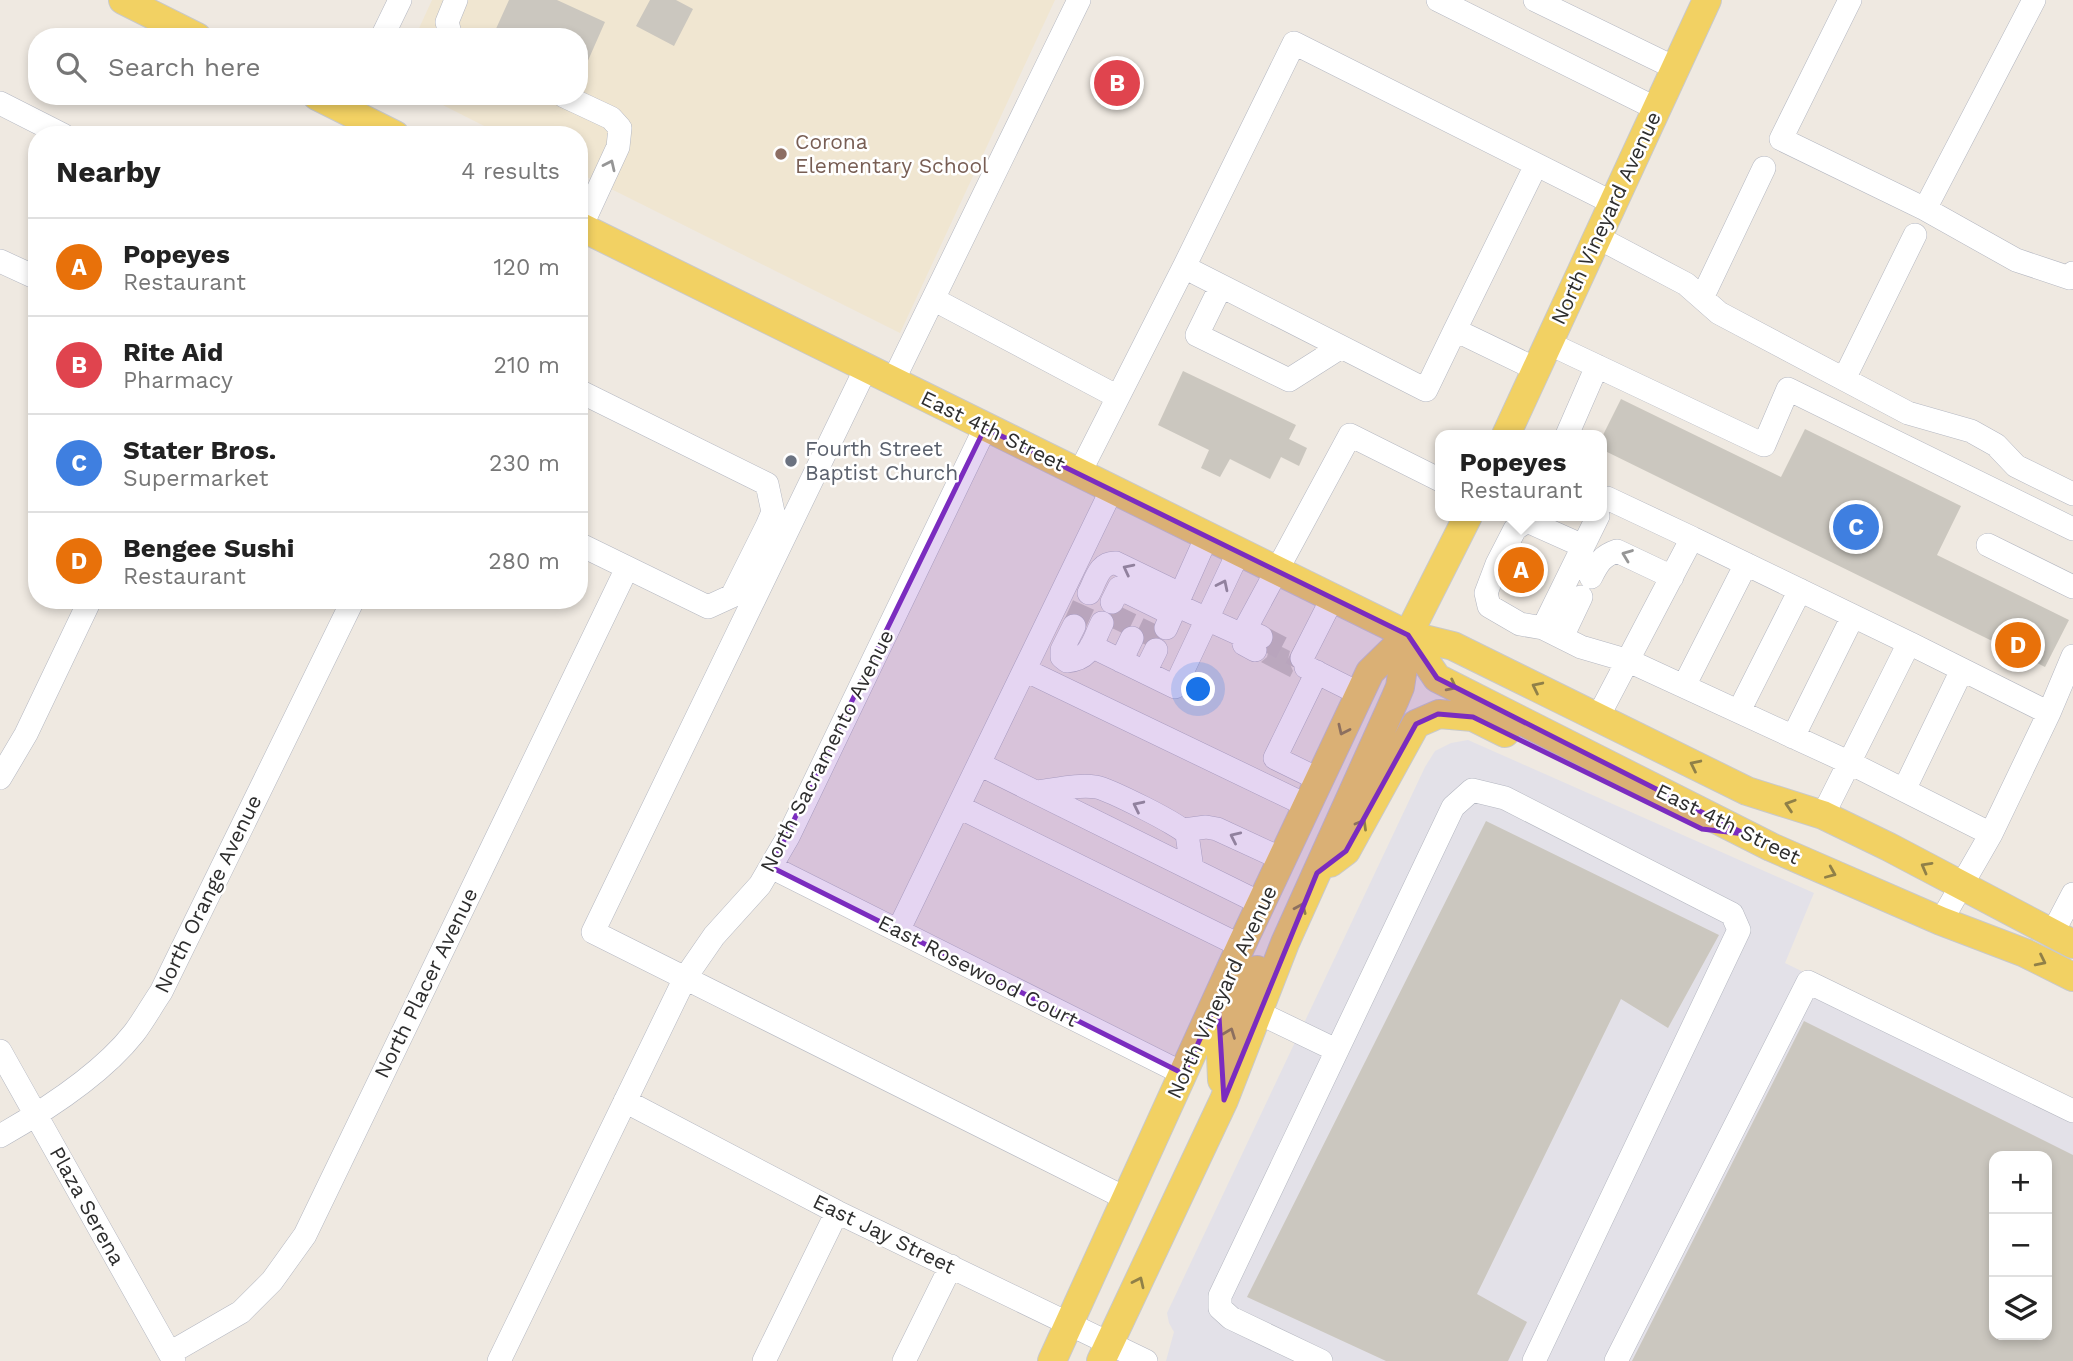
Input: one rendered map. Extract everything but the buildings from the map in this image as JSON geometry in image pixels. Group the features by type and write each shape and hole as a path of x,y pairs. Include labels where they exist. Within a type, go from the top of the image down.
{"main road":[{"path":"123,0 179,28"},
{"name":"North Vineyard Avenue","path":"1508,430 1707,0"},
{"path":"353,105 382,126"},
{"name":"East 4th Street","path":"588,230 1408,635 1453,646 1746,791 1823,815 2063,939"},
{"name":"North Vineyard Avenue","path":"1105,1352 1224,1100 1285,943 1400,687 1408,635 1465,521"},
{"name":"North Vineyard Avenue","path":"1052,1361 1241,946 1370,672 1408,635"},
{"name":"East 4th Street","path":"1408,635 1437,678 1745,834 1941,921 2025,953 2073,977"},
{"path":"1317,873 1346,851 1416,724 1438,714 1473,717 1702,829 1745,834"},
{"path":"1224,1100 1221,1055 1267,941 1269,924 1262,904"}],"street":[{"path":"386,28 400,0"},
{"path":"447,28 456,0"},
{"path":"893,381 1080,0"},
{"path":"1438,0 1657,108"},
{"path":"1535,0 1675,68"},
{"path":"1850,0 1781,139 1925,209 2016,260 2070,278 2073,273"},
{"path":"1925,209 2034,0"},
{"path":"1079,474 1294,43 1613,203"},
{"path":"0,103 45,126"},
{"path":"583,105 611,118 620,128 618,147 588,209"},
{"path":"1184,267 1426,390 1536,165"},
{"path":"1702,298 1764,169"},
{"path":"1844,379 1915,235"},
{"path":"1597,237 1686,284 1719,313 1908,413 1971,430 1996,445 2016,466 2073,494"},
{"path":"0,261 28,274"},
{"path":"1221,286 1197,335 1289,380 1342,347"},
{"path":"933,299 1118,397"},
{"path":"1455,330 1542,356 1597,366 1764,445 1788,388 2073,529"},
{"path":"1569,430 1597,366"},
{"path":"866,368 593,932 1127,1199"},
{"path":"588,395 767,484 773,512 732,596 708,607 588,548"},
{"name":"North Sacramento Avenue","path":"499,1361 685,978 713,936 760,885 771,867 985,428"},
{"path":"1145,618 1206,619 1252,641 1279,570 1350,435 1435,478"},
{"path":"898,931 1112,489"},
{"path":"1607,519 1692,538 2049,713"},
{"path":"1527,521 1515,529 1497,564 1486,593 1489,606 1520,624 1552,633 1581,647 1629,661 1848,762 1991,834"},
{"path":"1552,633 1594,521"},
{"path":"1119,660 1145,618 1207,536"},
{"path":"1598,717 1692,538"},
{"path":"1988,545 2073,587"},
{"path":"1074,626 1062,650 1062,657 1067,661 1086,656 1119,660 1175,687 1239,551"},
{"path":"1552,633 1586,587 1599,561 1606,554 1617,551 1672,577"},
{"path":"1089,593 1103,566 1108,562 1116,563 1145,618"},
{"path":"1684,686 1746,564"},
{"name":"North Placer Avenue","path":"172,1357 241,1312 272,1281 304,1235 627,568"},
{"path":"1739,711 1800,590"},
{"path":"1320,780 1275,758 1304,665 1333,597"},
{"path":"0,778 26,734 86,609"},
{"name":"North Orange Avenue","path":"0,1136 36,1116 107,1060 133,1034 161,992 349,609"},
{"path":"1793,737 1853,616"},
{"path":"1119,660 1145,618"},
{"path":"1823,815 1909,643"},
{"path":"1941,921 1991,834 2073,656"},
{"path":"1304,665 1360,694"},
{"path":"1025,670 1308,806"},
{"path":"1904,790 1962,670"},
{"path":"979,764 1262,904"},
{"path":"1036,792 1079,786 1100,788 1184,830 1206,827 1217,829 1282,859"},
{"path":"1321,1361 1231,1318 1220,1308 1220,1296 1453,807 1472,790 1505,798 1732,914 1739,930 1534,1361"},
{"path":"959,807 1241,946"},
{"path":"1184,830 1192,869"},
{"name":"East Rosewood Court","path":"771,867 1184,1074"},
{"path":"2063,939 2073,894"},
{"path":"1616,1361 1808,982 2073,1111"},
{"path":"1259,1013 1336,1050"},
{"name":"Plaza Serena","path":"0,1051 172,1357"},
{"name":"East Jay Street","path":"625,1101 837,1212 1069,1324 1105,1352 1146,1361"},
{"path":"764,1361 837,1212"},
{"path":"904,1361 951,1266"}],"highlighted area":[{"path":"985,428 1408,635 1437,678 1745,834 1702,829 1473,717 1438,714 1416,724 1346,851 1317,873 1224,1100 1218,1000 1184,1074 771,867"}],"shaded area":[{"name":"Corona Elementary School","path":"432,0 1055,0 900,333 588,177 588,126 484,126 443,105 588,105 588,28 419,28"},
{"path":"1468,740 1814,893 1785,963 2073,1104 2073,1361 1166,1361 1174,1332 1167,1313 1425,767 1435,751 1451,743"}],"tunnel":[{"path":"1074,626 1089,593"},
{"path":"1116,630 1126,609"},
{"path":"1144,644 1154,623"},
{"path":"1261,637 1299,657"}],"place":[{"name":"Rite Aid","path":"1117,83"},
{"name":"Corona Elementary School","path":"781,154"},
{"name":"Fourth Street Baptist Church","path":"791,461"},
{"name":"Stater Bros.","path":"1856,527"},
{"name":"Popeyes","path":"1521,570"},
{"name":"Bengee Sushi","path":"2018,645"}]}
